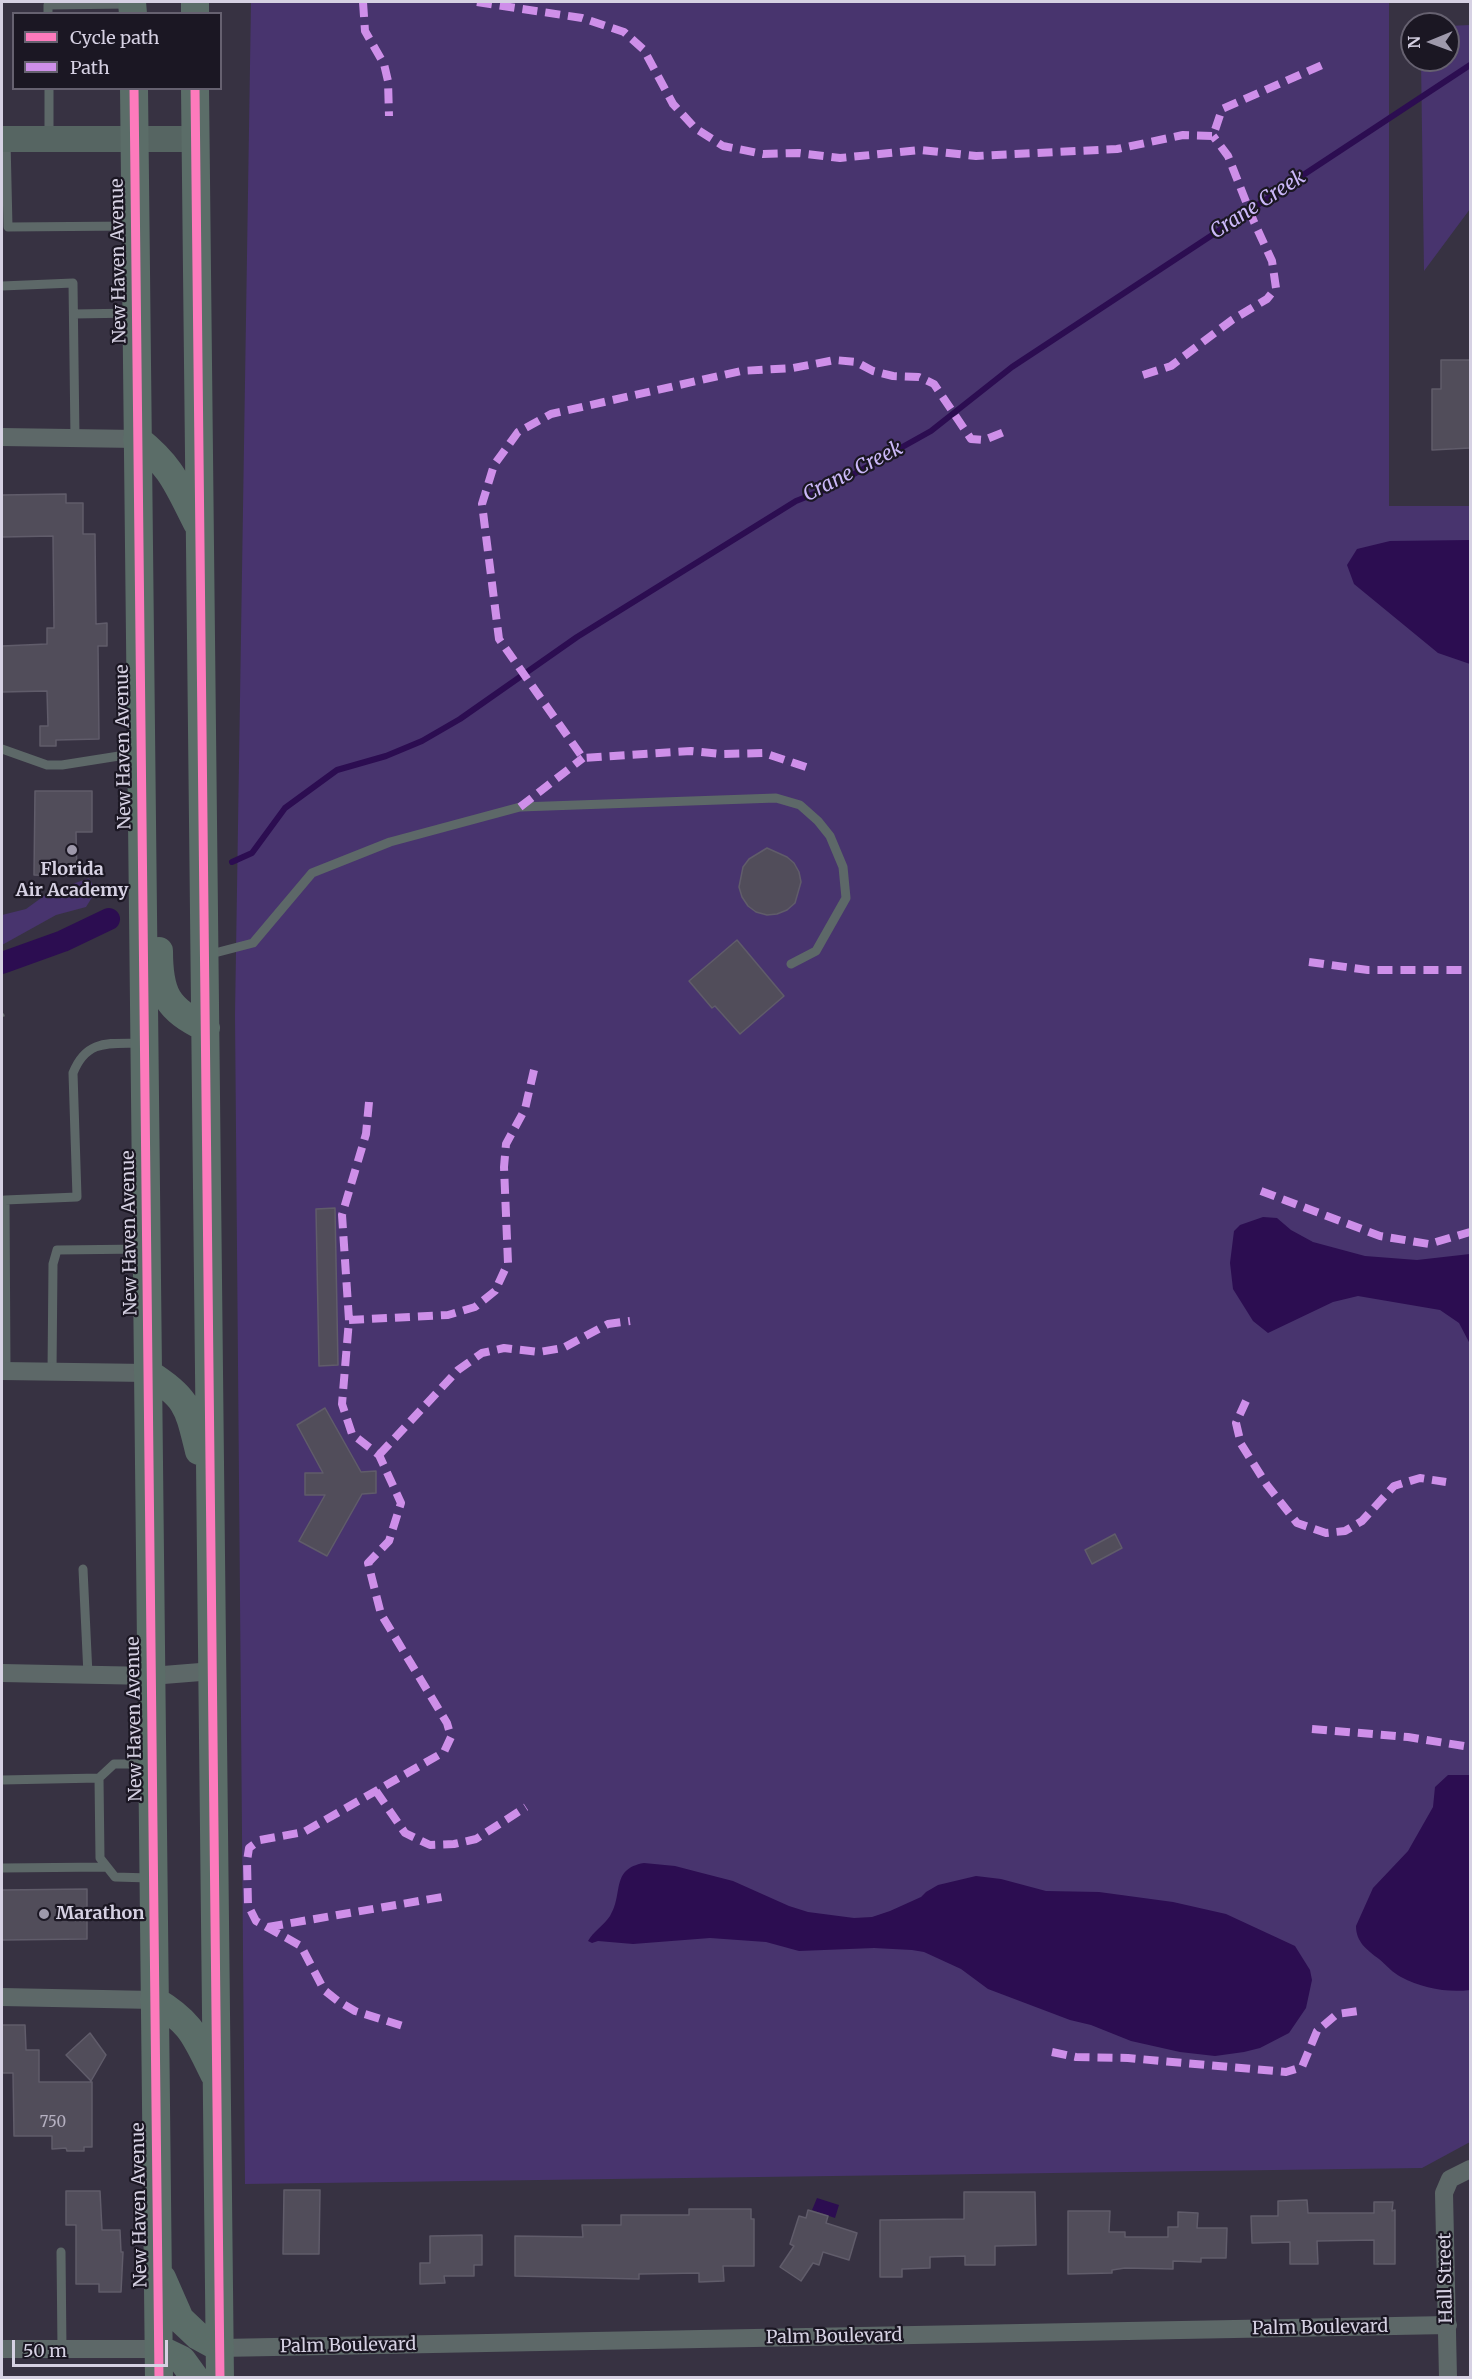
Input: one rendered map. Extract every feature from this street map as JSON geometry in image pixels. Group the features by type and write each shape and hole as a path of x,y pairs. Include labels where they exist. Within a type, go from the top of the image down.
{"main road":[{"name":"New Haven Avenue","path":"134,90 159,2378"},
{"path":"195,90 220,2378"},
{"path":"137,439 158,456 171,471 200,530"},
{"path":"140,713 158,790 161,982 167,997 183,1016 206,1028"},
{"path":"148,1373 172,1388 188,1409 209,1487"},
{"path":"154,2000 178,2014 193,2031 217,2081"},
{"path":"158,2268 180,2319 198,2336 220,2348"},
{"path":"159,2349 182,2360 195,2378"}],"street":[{"path":"4,139 196,139"},
{"path":"2,437 137,439"},
{"path":"4,1371 148,1373"},
{"path":"2,1672 151,1676 213,1671"},
{"path":"2,1996 154,2000"},
{"name":"Hall Street","path":"1448,2378 1444,2193 1450,2179 1470,2169"},
{"name":"Palm Boulevard","path":"220,2348 1448,2325"},
{"path":"2,2349 159,2349"}],"lane":[{"path":"48,7 90,9 132,6"},
{"path":"49,90 50,139"},
{"path":"4,139 8,227 135,226"},
{"path":"2,286 73,283 75,438"},
{"path":"74,314 136,314"},
{"path":"2,749 47,765 74,764 141,753"},
{"path":"205,956 253,943 312,873 390,842 520,807 776,798 800,805 818,821 830,836 843,867 846,898 816,951 791,964"},
{"path":"4,1371 6,1200 77,1197 73,1073 79,1058 90,1048 108,1044 144,1043"},
{"path":"52,1372 53,1264 57,1250 147,1249"},
{"path":"83,1569 88,1675"},
{"path":"2,1780 99,1778 114,1764 152,1764"},
{"path":"99,1778 100,1858 115,1877 153,1878"},
{"path":"2,1869 107,1868"},
{"path":"61,2252 62,2349"}],"shaded area":[{"path":"251,2 1389,2 1389,506 1470,506 1470,2142 1422,2168 245,2184 235,1015"},
{"path":"1460,25 1470,25 1470,209 1424,271 1421,72 1460,72"},
{"path":"1470,540 1470,664 1438,653 1354,584 1347,565 1357,549 1390,541"},
{"path":"89,878 96,891 86,907 56,915 2,945 2,915 26,909 48,893"},
{"path":"1263,1217 1277,1218 1291,1230 1313,1242 1365,1256 1417,1260 1470,1254 1470,1344 1459,1323 1440,1310 1358,1296 1333,1302 1268,1333 1253,1321 1233,1289 1230,1263 1234,1231 1240,1225"},
{"path":"1448,1775 1470,1775 1470,1990 1461,1991 1426,1987 1398,1975 1363,1945 1356,1932 1356,1926 1373,1888 1408,1851 1433,1807 1435,1787"},
{"path":"644,1863 675,1866 733,1881 808,1912 854,1918 872,1917 890,1911 921,1897 938,1885 976,1876 1001,1879 1046,1891 1099,1892 1173,1902 1226,1914 1295,1946 1310,1970 1312,1980 1306,2008 1289,2033 1260,2048 1215,2056 1180,2052 1131,2041 1091,2025 1070,2020 988,1989 961,1969 924,1952 874,1948 799,1951 766,1942 710,1938 633,1944 588,1941 610,1916 626,1871"},
{"path":"817,2198 839,2205 835,2218 812,2210"}],"building":[{"path":"1441,360 1470,360 1470,448 1432,450 1432,389 1441,389"},
{"path":"66,494 66,503 83,503 83,534 95,534 96,624 107,623 107,646 98,646 99,739 56,740 56,746 40,746 40,726 48,726 47,691 2,692 2,646 47,644 47,628 54,628 53,536 2,537 2,495"},
{"path":"35,791 92,791 92,832 76,832 77,876 34,875"},
{"path":"767,848 787,857 794,863 801,882 795,903 787,910 767,915 756,912 748,906 739,887 743,867 749,859"},
{"path":"737,940 784,996 740,1034 715,1006 712,1008 689,981"},
{"path":"335,1208 338,1365 319,1366 316,1209"},
{"path":"325,1408 361,1472 376,1471 376,1493 362,1494 327,1556 299,1541 325,1495 305,1495 305,1473 323,1473 297,1425"},
{"path":"1115,1534 1122,1548 1092,1564 1085,1550"},
{"name":"Marathon","path":"87,1889 87,1939 2,1940 2,1890"},
{"path":"2,2025 25,2025 26,2050 39,2050 39,2082 92,2082 92,2147 84,2147 84,2151 67,2151 66,2148 52,2149 52,2136 14,2136 13,2073 2,2073"},
{"path":"90,2033 106,2055 91,2081 66,2055"},
{"path":"284,2190 320,2190 319,2254 283,2254"},
{"path":"66,2191 100,2191 102,2230 120,2230 121,2252 123,2252 121,2292 99,2292 99,2284 76,2284 76,2225 66,2225"},
{"path":"964,2192 1035,2192 1036,2245 995,2246 995,2265 965,2265 965,2256 930,2257 930,2268 902,2269 902,2277 880,2277 880,2220 964,2219"},
{"path":"1307,2200 1308,2213 1374,2213 1374,2202 1393,2202 1395,2264 1374,2264 1374,2240 1317,2241 1318,2264 1290,2264 1290,2242 1252,2243 1251,2216 1278,2216 1278,2201"},
{"path":"689,2209 751,2209 751,2219 754,2219 754,2266 723,2266 724,2281 699,2282 699,2273 639,2274 639,2279 515,2276 515,2236 583,2237 582,2225 621,2225 621,2215 689,2215"},
{"path":"808,2210 828,2216 826,2223 857,2233 849,2260 823,2252 819,2265 813,2263 801,2281 780,2267 794,2246 790,2244 799,2216 806,2218"},
{"path":"1068,2211 1110,2211 1109,2232 1125,2232 1125,2237 1168,2237 1168,2227 1178,2227 1178,2212 1198,2213 1197,2228 1227,2228 1226,2258 1201,2258 1201,2262 1173,2261 1173,2269 1125,2268 1112,2270 1112,2273 1068,2274"},
{"path":"482,2235 482,2265 474,2265 474,2276 444,2276 445,2283 420,2284 420,2263 430,2263 430,2236"}],"waterway":[{"name":"Crane Creek","path":"232,862 252,853 285,808 337,770 386,756 422,741 460,719 577,637 796,501 829,488 931,431 1012,367 1470,65"},
{"name":"Crane Creek","path":"2,963 63,941 109,919"}],"marked path":[{"path":"363,2 365,31 384,64 388,81 389,116"},
{"path":"477,2 582,18 624,32 644,50 673,104 695,128 723,146 763,154 799,153 840,158 921,150 976,156 1117,149 1183,135 1213,136 1222,109 1322,65"},
{"path":"1143,375 1171,366 1232,320 1267,299 1276,288 1272,261 1228,156 1213,136"},
{"path":"806,767 764,753 722,754 691,751 583,758 499,639 482,504 494,465 518,432 551,414 741,371 793,368 835,360 856,362 873,371 893,376 919,377 934,384 971,439 984,440 1009,430"},
{"path":"520,807 583,758"},
{"path":"1309,962 1368,970 1470,970"},
{"path":"349,1320 448,1315 475,1307 495,1291 508,1263 504,1167 506,1144 525,1109 534,1070"},
{"path":"369,1102 366,1134 342,1215 349,1320 342,1404 352,1434 379,1455 401,1503 389,1541 368,1563 381,1614 447,1723 451,1737 444,1752 304,1832 260,1840 249,1848 248,1905 256,1921 301,1946 324,1990 338,2001 355,2011 403,2026"},
{"path":"1261,1191 1380,1236 1429,1244 1470,1232"},
{"path":"379,1455 458,1370 482,1353 504,1348 539,1352 563,1348 608,1324 630,1321"},
{"path":"1246,1401 1236,1423 1241,1444 1267,1485 1297,1523 1326,1533 1345,1531 1362,1521 1394,1486 1420,1478 1446,1482"},
{"path":"1312,1729 1408,1737 1470,1747"},
{"path":"376,1791 405,1833 430,1845 454,1844 476,1839 526,1807"},
{"path":"268,1927 448,1896"},
{"path":"1052,2052 1076,2057 1128,2058 1286,2072 1302,2067 1317,2031 1337,2014 1359,2011"}],"cycle path":[{"path":"134,90 159,2378"},
{"path":"195,90 220,2378"}],"place":[{"name":"Florida Air Academy","path":"72,850"},
{"name":"Marathon","path":"44,1914"}]}
